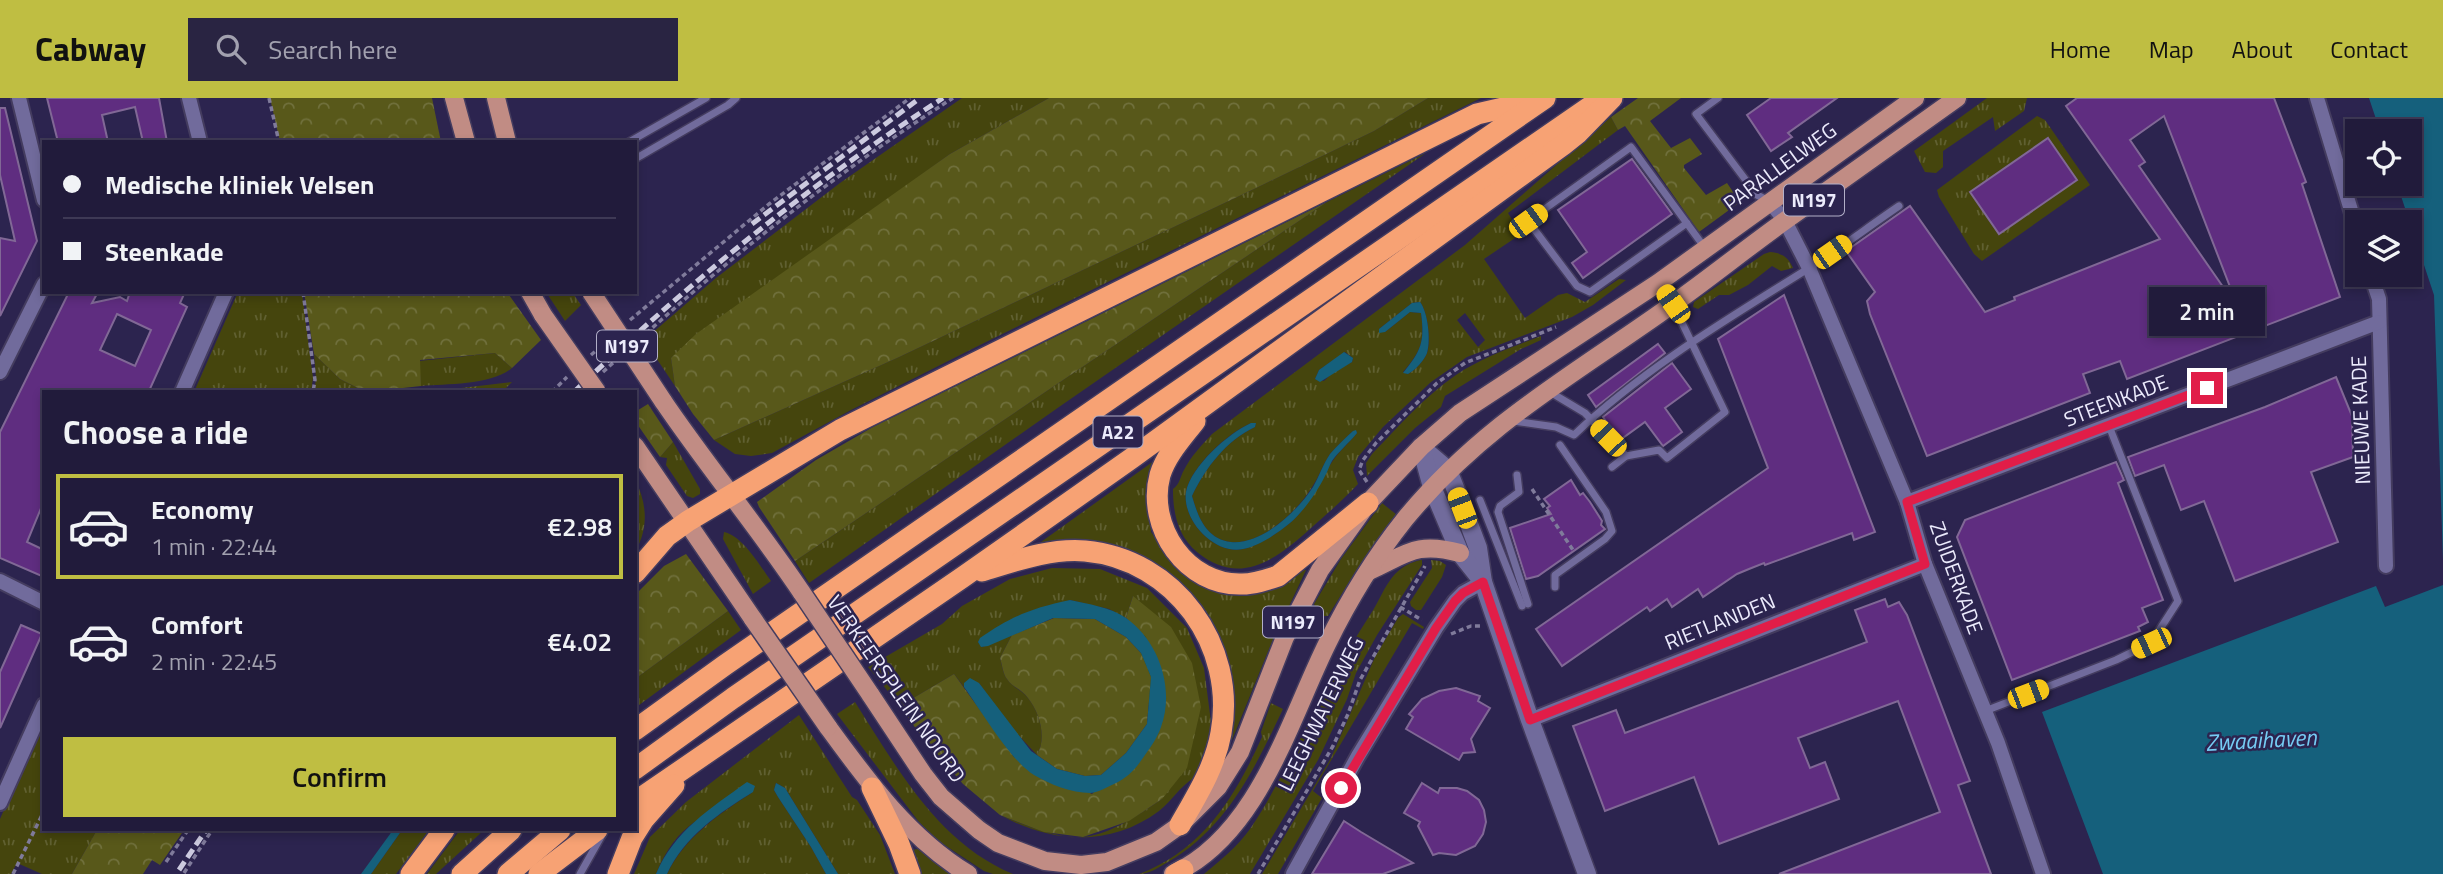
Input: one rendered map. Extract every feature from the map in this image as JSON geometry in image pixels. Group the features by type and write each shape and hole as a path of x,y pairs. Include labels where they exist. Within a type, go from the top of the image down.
{"highway":[{"name":"A22","path":"637,570 667,536 840,430 1477,114 1545,98"},
{"name":"A22","path":"637,729 1545,98"},
{"name":"A22","path":"637,768 733,698 1602,98"},
{"name":"A22","path":"637,801 963,577 1208,403 1563,145 1612,98"},
{"name":"A22","path":"1208,403 1167,458 1158,488 1157,508 1162,528 1172,547 1184,561 1202,574 1220,581 1240,584 1261,582 1278,576 1368,503"},
{"name":"A22","path":"963,577 1038,554 1086,551 1113,556 1142,568 1171,587 1190,608 1207,633 1219,664 1223,718 1218,747 1207,778 1180,825"},
{"name":"A22","path":"637,829 643,819 694,762"},
{"path":"872,788 900,844 910,874"},
{"path":"411,874 443,831"},
{"path":"462,874 510,831"},
{"path":"508,874 559,831"},
{"path":"539,874 596,831"},
{"name":"A22","path":"618,874 636,831"}],"main road":[{"path":"454,98 465,140"},
{"path":"496,98 506,140"},
{"name":"PARALLELWEG","path":"1595,325 1658,284 1706,248 1763,198 1915,98"},
{"name":"N197","path":"1177,872 1202,856 1222,838 1258,790 1325,647 1366,572 1448,470 1545,390 1673,304 1956,98"},
{"name":"N197","path":"531,294 543,315 597,384"},
{"name":"N197","path":"592,294 663,401 732,496"},
{"name":"VERKEERSPLEIN NOORD","path":"732,496 768,542 941,797 979,830 1020,853 1064,864 1107,862 1156,842 1180,825 1217,787 1240,752 1285,637 1302,603 1326,560 1368,503 1421,447 1460,413 1595,325"},
{"path":"637,449 752,619 872,788 935,852 968,874"},
{"path":"1366,572 1406,552 1424,547 1460,553"}],"street":[{"path":"19,98 42,192"},
{"path":"189,98 200,140"},
{"path":"2317,98 2351,210"},
{"name":"ZUIDERKADE","path":"1763,198 1785,220 1809,268 1907,502 1925,564 1985,711 2043,874"},
{"name":"NIEUWE KADE","path":"2375,287 2379,299 2385,566"},
{"path":"0,372 42,288"},
{"path":"182,390 225,294"},
{"name":"STEENKADE","path":"1907,502 2379,322"},
{"path":"1421,447 1448,470 1478,548 1483,582 1530,720 1587,874"},
{"path":"1421,447 1432,487 1460,553 1483,582"},
{"name":"RIETLANDEN","path":"1530,720 1925,564"},
{"path":"0,582 42,602"},
{"path":"1293,874 1358,756 1436,628 1463,593 1483,582"},
{"path":"0,803 42,709"}],"lane":[{"path":"632,140 706,98"},
{"path":"637,158 729,105 736,98"},
{"name":"PARALLELWEG","path":"1718,98 1696,114 1763,198"},
{"path":"1687,223 1590,292 1577,286 1528,221 1631,147 1706,248"},
{"path":"1506,420 1556,427 1574,435 1690,342 1809,268 1899,206"},
{"path":"1612,467 1626,456 1659,450 1667,457 1725,412 1673,304 1658,284"},
{"path":"1545,390 1585,413 1626,456"},
{"path":"1985,711 2116,660 2151,643 2178,601 2109,426"},
{"path":"1555,587 1555,575 1612,531 1606,513 1560,445"},
{"path":"1480,500 1525,605 1498,512 1500,506 1519,492 1517,475"},
{"path":"580,874 603,831"}],"path":[{"path":"269,98 279,140"},
{"path":"621,328 769,204 911,98"},
{"path":"634,344 817,192 953,98"},
{"path":"303,294 315,380 313,390"},
{"path":"583,362 610,337"},
{"path":"597,384 624,353"},
{"path":"554,390 574,371"},
{"path":"1528,484 1579,558"},
{"name":"LEEGHWATERWEG","path":"1258,874 1333,746 1360,680 1400,607 1436,628"},
{"path":"1436,628 1450,634 1478,625 1486,629"},
{"path":"13,874 42,815"},
{"path":"166,862 187,831"},
{"path":"184,873 211,831"}],"green space":[{"path":"270,98 432,98 441,140 280,140"},
{"path":"962,98 1049,98 950,154 671,358 675,386 644,340 716,278 840,183"},
{"path":"1049,98 1428,98 1374,131 1254,189 897,358 714,440 675,386 671,358 696,334 950,154"},
{"path":"1428,98 1481,98 976,347 772,453 751,456 735,454 714,440 897,358 1254,189 1374,131"},
{"path":"1638,98 1681,98 1650,121 1671,148 1690,138 1702,154 1684,165 1684,168 1706,195 1727,183 1740,202 1699,232 1625,126 1618,130 1611,117"},
{"path":"1987,98 2027,98 2024,111 1995,131 1993,117 1943,151 1943,167 1936,173 1925,172 1914,151"},
{"path":"2037,116 2045,120 2090,185 1982,261 1974,254 1937,190"},
{"path":"1611,117 1618,130 1508,213 1521,234 1484,259 1525,318 1558,295 1567,293 1585,302 1619,279 1626,280 1572,317 1467,357 1431,382 1383,427 1358,457 1353,470 1358,484 1298,539 1272,558 1258,565 1228,568 1213,563 1197,552 1181,532 1174,507 1173,489 1179,483 1190,460 1212,434 1465,245","holes":["1420,302 1423,307 1429,341 1424,359 1408,374 1403,372 1418,352 1422,339 1421,313 1410,312 1385,332 1379,332 1379,329 1412,303","1465,313 1485,340 1478,347 1457,320","1345,352 1353,358 1352,362 1334,371 1324,381 1315,379 1319,370","1256,423 1255,427 1226,447 1218,456 1192,496 1200,519 1209,532 1231,542 1242,542 1266,533 1288,516 1305,497 1330,454 1353,431 1357,433 1335,458 1308,502 1290,523 1255,545 1232,549 1221,547 1202,533 1189,514 1186,492 1189,482 1203,461 1222,442 1242,428"]},
{"path":"1426,153 809,583 795,561 1327,202"},
{"path":"1327,202 795,561 759,507 757,502 816,460 873,427"},
{"path":"1770,252 1784,256 1793,268 1781,271 1772,266 1748,285 1729,295 1719,295 1698,309 1693,307 1694,302"},
{"path":"237,294 302,294 313,378 311,390 195,390"},
{"path":"304,294 508,294 541,340 512,368 495,353 420,360 421,386 384,390 362,390 340,379 314,354"},
{"path":"547,294 573,294 581,305 565,321"},
{"path":"1541,336 1541,340 1521,349 1445,396 1441,407 1415,428 1367,476 1366,463 1372,454 1412,412 1444,384 1476,363"},
{"path":"495,353 512,368 481,381 421,386 419,361"},
{"path":"314,354 340,379 362,390 314,390"},
{"path":"512,382 504,390 444,390"},
{"path":"648,404 673,442 660,457 637,424 637,411"},
{"path":"673,442 700,489 700,494 693,498 687,496 666,465 667,458 660,457"},
{"path":"1158,458 1147,480 1151,532 1176,566 1201,581 1306,570 1269,649 1232,740 1233,686 1219,644 1184,595 1086,549 1041,542"},
{"path":"637,484 645,516 637,548"},
{"path":"1382,503 1397,515 1359,566 1328,616 1321,616 1314,604 1341,559"},
{"path":"724,532 744,545 771,581 753,594 723,539"},
{"path":"686,554 728,611 637,678 637,593 664,566"},
{"path":"1422,560 1422,565 1356,673 1347,699 1318,760 1250,874 1204,874 1245,836 1257,819 1332,679 1391,579 1404,567"},
{"path":"1431,560 1446,565 1442,577 1421,610 1416,610 1410,602 1432,568"},
{"path":"1052,568 1100,569 1147,588 1187,628 1204,668 1211,722 1207,746 1194,778 1159,811 1140,823 1120,831 1085,837 1115,828 1162,799 1133,596 1126,618 1109,609 1070,600 978,642 982,647 1012,635 1000,658 1006,677 1028,698 1039,718 1042,741 1037,755 1008,724 979,683 964,683 964,687 954,674 900,706 868,667 942,624 962,606 1010,579"},
{"path":"1133,596 1171,627 1192,663 1201,707 1187,768 1162,799 1129,821 1083,837 1044,832 1000,815 963,784 919,733 900,706 954,674 1014,757 1092,794 1161,726 1146,637 1126,618"},
{"path":"728,611 741,630 637,707 637,678"},
{"path":"1403,614 1424,627 1423,629 1412,623 1313,791 1322,798 1278,874 1262,874 1331,758 1375,657"},
{"path":"1054,618 1095,619 1126,637 1141,653 1151,677 1147,724 1126,753 1101,775 1085,776 1057,769 1037,755 1042,733 1036,711 1026,695 1009,682 1004,672 1000,658 1012,635"},
{"path":"855,702 904,777 941,823 986,860 1013,874 984,871 940,842 919,822 837,714"},
{"path":"1271,703 1283,709 1250,774 1223,814 1189,848 1154,870 1139,874 1162,864 1181,851 1214,819 1252,759 1262,737 1261,732"},
{"path":"799,715 880,835 895,874 838,874 785,788 776,783 774,790 826,874 667,874 693,838 753,792 707,814 684,831 673,842 656,874 634,874 650,837 686,802"},
{"path":"42,723 42,831 96,831 72,874 42,874 17,863 11,874 0,874 0,819"},
{"path":"1000,815 1041,830 1064,836 1040,831"},
{"path":"96,831 183,831 160,865 152,860 143,874 72,874"},
{"path":"401,831 428,831 396,874 371,874"},
{"path":"459,831 483,831 436,874 427,874"},
{"path":"923,848 956,874 918,874 912,850"}],"water":[{"path":"2369,98 2443,98 2443,560 2434,295 2422,259 2422,210 2406,210 2401,196 2422,196 2422,119 2376,119"},
{"path":"1420,302 1428,327 1427,353 1414,370 1408,374 1403,373 1420,346 1421,313 1410,312 1385,332 1379,333 1379,329 1412,303"},
{"path":"1344,352 1353,358 1352,362 1320,382 1315,379 1319,370"},
{"path":"1256,423 1255,427 1226,447 1204,475 1192,496 1200,519 1209,532 1231,542 1242,542 1266,533 1288,516 1313,487 1330,454 1353,431 1356,430 1357,433 1332,461 1305,507 1280,531 1243,549 1221,547 1211,541 1195,524 1189,514 1186,492 1189,482 1203,461 1232,434"},
{"name":"Zwaaihaven","path":"2443,585 2443,874 2103,874 2042,712 2376,586 2385,607"},
{"path":"1070,600 1113,611 1138,628 1155,653 1165,682 1165,712 1152,745 1128,775 1119,782 1093,793 1061,787 1025,768 1006,747 964,687 964,683 970,678 979,683 1031,751 1057,769 1085,776 1101,775 1126,753 1147,724 1151,677 1141,653 1126,637 1095,619 1053,618 988,646 981,647 978,642 980,638 1013,618 1044,606"},
{"path":"747,782 755,786 753,792 715,817 693,837 667,874 656,874 683,833 707,811"},
{"path":"776,783 785,788 838,874 826,874 774,790"},
{"path":"392,831 401,831 371,874 361,874"}],"building":[{"path":"47,98 159,98 167,140 143,140 135,107 102,115 108,140 58,140"},
{"path":"1771,98 1837,98 1788,133 1792,137 1771,151 1747,115"},
{"path":"2077,98 2274,98 2306,182 2302,184 2340,297 2127,379 2120,361 2083,374 2090,393 1927,456 1870,314 1867,301 1875,292 1846,251 1910,206 1985,312 2015,300 2014,297 2160,239 2066,106","holes":["2164,116 2232,292 2228,294 2139,166 2145,162 2130,140"]},
{"path":"0,108 5,108 37,241 0,316 0,238 15,241 0,175"},
{"path":"2048,138 2077,180 1999,234 1970,192"},
{"path":"1632,159 1672,214 1583,278 1572,263 1587,252 1558,210"},
{"path":"68,294 97,294 92,303 120,297 127,301 129,294 184,294 180,303 187,307 149,390 42,390 42,506 27,542 42,549 42,576 0,558 0,432","holes":["117,314 151,330 135,366 100,350"]},
{"path":"1784,295 1875,532 1854,540 1852,533 1765,565 1764,563 1737,574 1703,597 1698,589 1672,607 1667,599 1650,611 1647,607 1562,666 1536,629 1768,468 1718,339"},
{"path":"1658,344 1665,353 1596,407 1588,395"},
{"path":"1672,363 1691,389 1665,408 1682,432 1663,446 1645,422 1620,440 1603,417"},
{"path":"2336,377 2352,416 2353,457 2311,472 2338,542 2235,581 2204,501 2181,510 2164,465 2135,476 2128,457 2265,407"},
{"path":"2116,462 2124,480 2118,483 2163,600 2142,608 2148,622 2138,627 2140,631 2012,680 1957,537 1965,520"},
{"path":"1571,480 1580,495 1583,493 1590,502 1605,529 1538,576 1526,579 1510,528 1551,514 1547,508 1550,506 1544,499"},
{"path":"1885,599 1888,607 1899,602 1907,615 1970,781 1958,785 1991,874 1779,874 1940,812 1898,701 1798,738 1810,768 1825,762 1839,799 1719,844 1694,777 1605,811 1573,726 1616,710 1625,733 1867,642 1855,610"},
{"path":"21,625 42,634 0,728 0,672"},
{"path":"1456,688 1480,696 1478,701 1490,708 1471,739 1475,752 1463,753 1459,760 1406,729 1413,717 1409,714 1422,699 1439,691"},
{"path":"1422,783 1438,793 1440,788 1457,788 1467,791 1479,800 1486,822 1483,834 1475,846 1456,855 1433,855 1418,826 1420,822 1404,813"},
{"path":"1344,821 1413,863 1383,874 1312,874"}],"railway":[{"path":"752,224 920,98"},
{"path":"576,390 661,312 751,236 846,165 943,98"},
{"path":"179,870 205,831"}],"route":[{"path":"1341,788 1436,628 1463,593 1483,582 1530,720 1925,564 1907,502 2207,388"}]}
